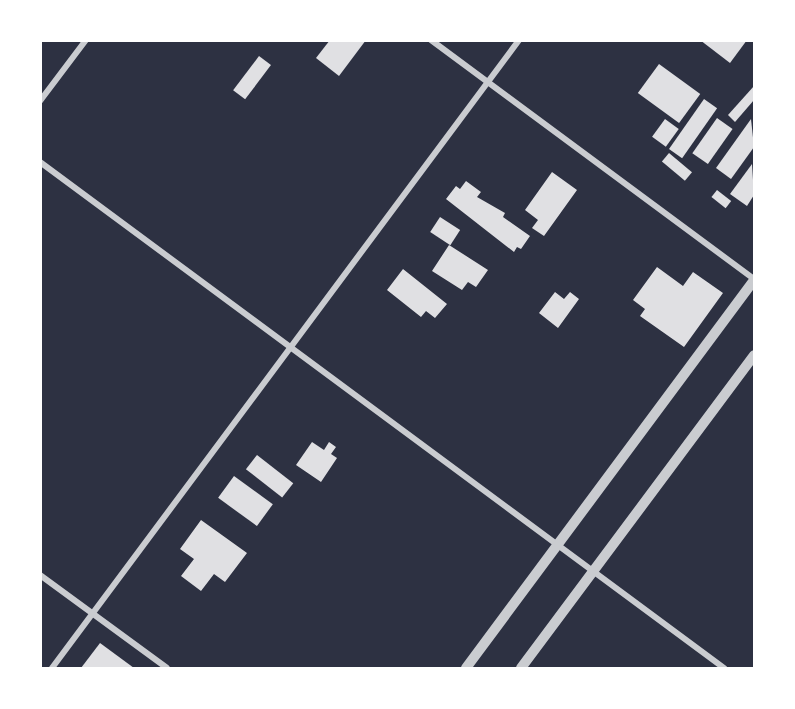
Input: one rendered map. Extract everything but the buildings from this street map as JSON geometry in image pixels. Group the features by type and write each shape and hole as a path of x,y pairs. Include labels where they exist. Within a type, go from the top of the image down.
{"street":[{"path":"40,101 86,40"},
{"path":"431,40 754,279 466,669"},
{"path":"52,669 519,40"},
{"path":"40,162 292,345 724,669"},
{"path":"521,669 754,355"},
{"path":"40,574 168,669"}]}
